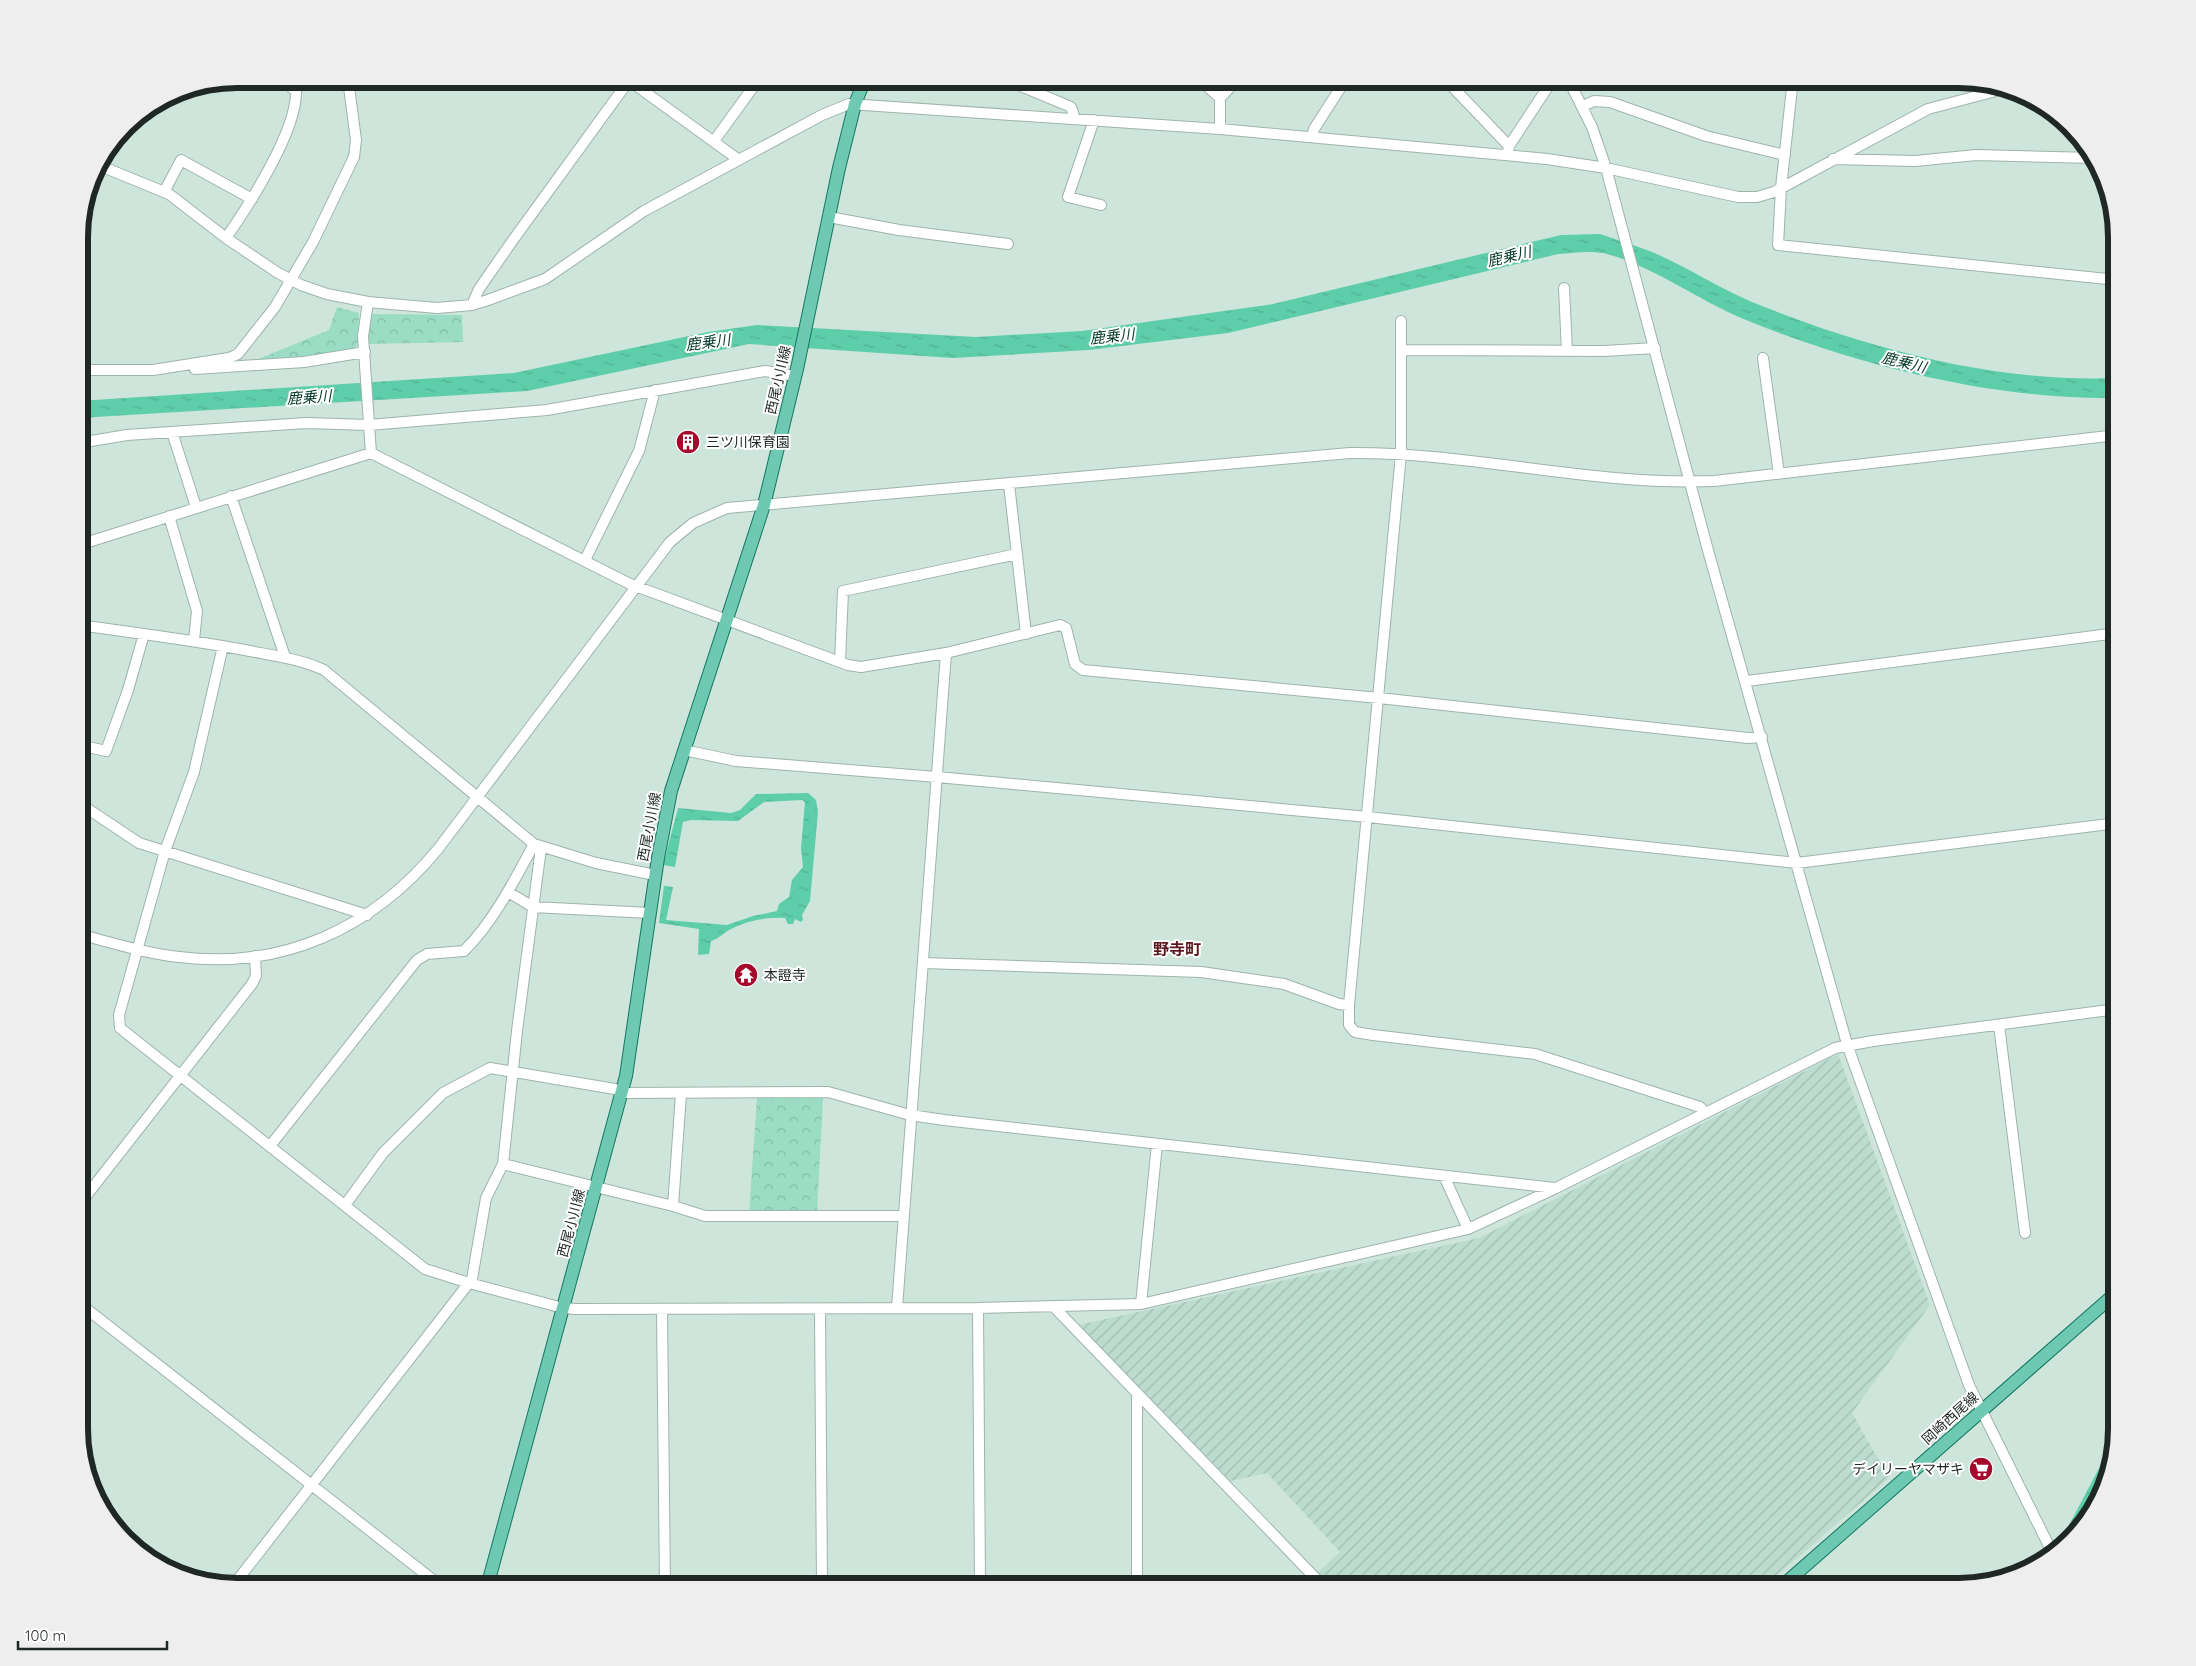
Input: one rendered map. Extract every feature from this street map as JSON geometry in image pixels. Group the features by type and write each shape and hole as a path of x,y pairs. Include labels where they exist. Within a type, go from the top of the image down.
{"main road":[{"name":"西尾小川線","path":"489,1578 622,1093 631,1050 655,875 666,811 764,505 796,372 855,104 862,88"},
{"name":"岡崎西尾線","path":"1791,1578 2108,1300"}],"street":[{"path":"1208,87 1220,98"},
{"path":"1220,129 1220,98 1230,87"},
{"path":"1312,138 1314,129 1341,87"},
{"path":"1453,87 1508,151"},
{"path":"1508,151 1548,87"},
{"path":"1572,87 1582,106 1606,168 1709,554 1747,681 1847,1044 1969,1385 2050,1547"},
{"path":"1792,87 1781,188 1778,244 2108,278"},
{"path":"226,238 252,199 278,148 293,109 296,91 292,88"},
{"path":"162,369 229,358 238,354 263,324 313,242 354,157 356,140 349,88"},
{"path":"472,305 479,288 623,88"},
{"path":"641,88 739,160"},
{"path":"714,141 753,88"},
{"path":"1024,88 1070,107 1075,119"},
{"path":"105,168 176,198 226,238 290,280 327,294 368,302 437,308 472,305 544,279 644,211 844,105 855,104 1094,120 1312,138 1508,151 1606,168 1748,198 1766,195 1781,188 1928,109 1995,92"},
{"path":"1582,106 1594,101 1610,102 1706,136 1785,154"},
{"path":"1094,120 1068,197 1101,205"},
{"path":"1832,159 1915,162 1976,155 2085,158"},
{"path":"164,192 179,161 183,160 252,199"},
{"path":"829,217 899,230 1008,244"},
{"path":"1564,288 1567,351"},
{"path":"368,302 363,336 366,357 371,453"},
{"path":"1401,321 1401,454 1349,1005 1349,1025 1355,1032 1535,1054 1700,1107 1706,1112"},
{"path":"1402,350 1567,351 1642,350 1655,348"},
{"path":"88,370 195,370 366,357"},
{"path":"1763,358 1779,474"},
{"path":"88,442 127,435 547,410 765,370 796,372"},
{"path":"585,560 639,451 655,390"},
{"path":"172,432 196,507"},
{"path":"88,936 138,949 193,959 255,956 296,948 324,938 368,915 420,871 638,587 666,547 693,522 727,508 1009,484 1321,454 1401,454 1591,476 1691,482 1779,474 2108,436"},
{"path":"88,543 230,496 371,453 638,587 840,662 860,667 946,653 1064,626 1075,664 1083,670 1379,698 1748,738 1762,737"},
{"path":"1009,484 1026,634"},
{"path":"230,496 285,657"},
{"path":"169,516 197,611 194,640"},
{"path":"840,662 843,591 1017,554"},
{"path":"88,627 194,640 285,657 324,670 538,846 655,875"},
{"path":"88,747 106,752 128,690 144,634"},
{"path":"1747,681 2108,634"},
{"path":"223,646 194,772 165,851 119,1015 120,1028 425,1269 469,1283 563,1308 662,1310 1055,1308 1140,1304 1468,1229 1556,1188 1835,1048 1847,1044 2108,1010"},
{"path":"898,1308 910,1115 938,777 946,653"},
{"path":"684,750 736,761 938,777 1368,818 1797,863 2108,824"},
{"path":"88,809 139,842 368,915"},
{"path":"270,1146 417,960 427,954 464,951 476,939 538,846"},
{"path":"238,1578 472,1279 486,1198 503,1164 533,907 538,846"},
{"path":"508,892 533,907 650,913"},
{"path":"88,1194 252,984 256,976 255,956"},
{"path":"923,963 1201,972 1284,984 1339,1004 1349,1005"},
{"path":"1999,1025 2026,1233"},
{"path":"345,1204 383,1153 444,1093 490,1068 514,1070 615,1089 622,1093 828,1092 910,1115 1556,1188"},
{"path":"673,1206 681,1094"},
{"path":"1140,1304 1157,1144"},
{"path":"503,1164 673,1206 705,1216 904,1216"},
{"path":"1444,1176 1468,1229"},
{"path":"978,1308 980,1578"},
{"path":"1055,1308 1315,1578"},
{"path":"820,1309 822,1578"},
{"path":"88,1310 430,1578"},
{"path":"662,1310 665,1578"},
{"path":"1137,1394 1137,1578"}],"shaded area":[{"path":"1838,1054 1930,1305 1852,1413 1889,1478 1774,1578 1324,1578 1318,1572 1340,1552 1267,1473 1230,1481 1078,1325 1479,1238"}],"green space":[{"path":"337,307 359,313 358,343 354,349 306,359 256,362 256,360 329,330"},
{"path":"371,314 462,315 463,342 368,344"},
{"path":"757,1097 823,1097 817,1213 749,1213"}],"water":[{"name":"鹿乗川","path":"1600,234 1639,247 1684,267 1752,302 1795,319 1885,348 1977,368 2024,375 2108,378 2108,398 2023,393 1976,386 1928,377 1834,352 1746,320 1711,304 1661,276 1625,260 1607,254 1589,252 1558,254 1228,333 1089,350 953,358 749,344 527,391 88,417 88,400 514,373 708,332 757,325 976,337 1082,331 1273,304 1561,235"},
{"path":"808,793 816,800 818,812 810,901 802,915 803,920 801,922 795,919 793,924 788,924 785,918 778,918 744,923 711,941 709,954 698,955 699,929 659,923 664,886 673,887 666,920 727,925 753,916 777,911 779,904 789,897 792,880 803,867 801,848 805,802 802,800 764,802 738,821 691,820 683,822 675,867 663,865 678,808 731,813 740,810 756,794"},
{"path":"2106,1456 2101,1477 2089,1504 2063,1537"}],"place":[{"name":"三ツ川保育園","path":"688,442"},
{"name":"本證寺","path":"746,975"},
{"name":"デイリーヤマザキ","path":"1981,1469"}],"district":[{"name":"野寺町","path":"1177,949"}]}
